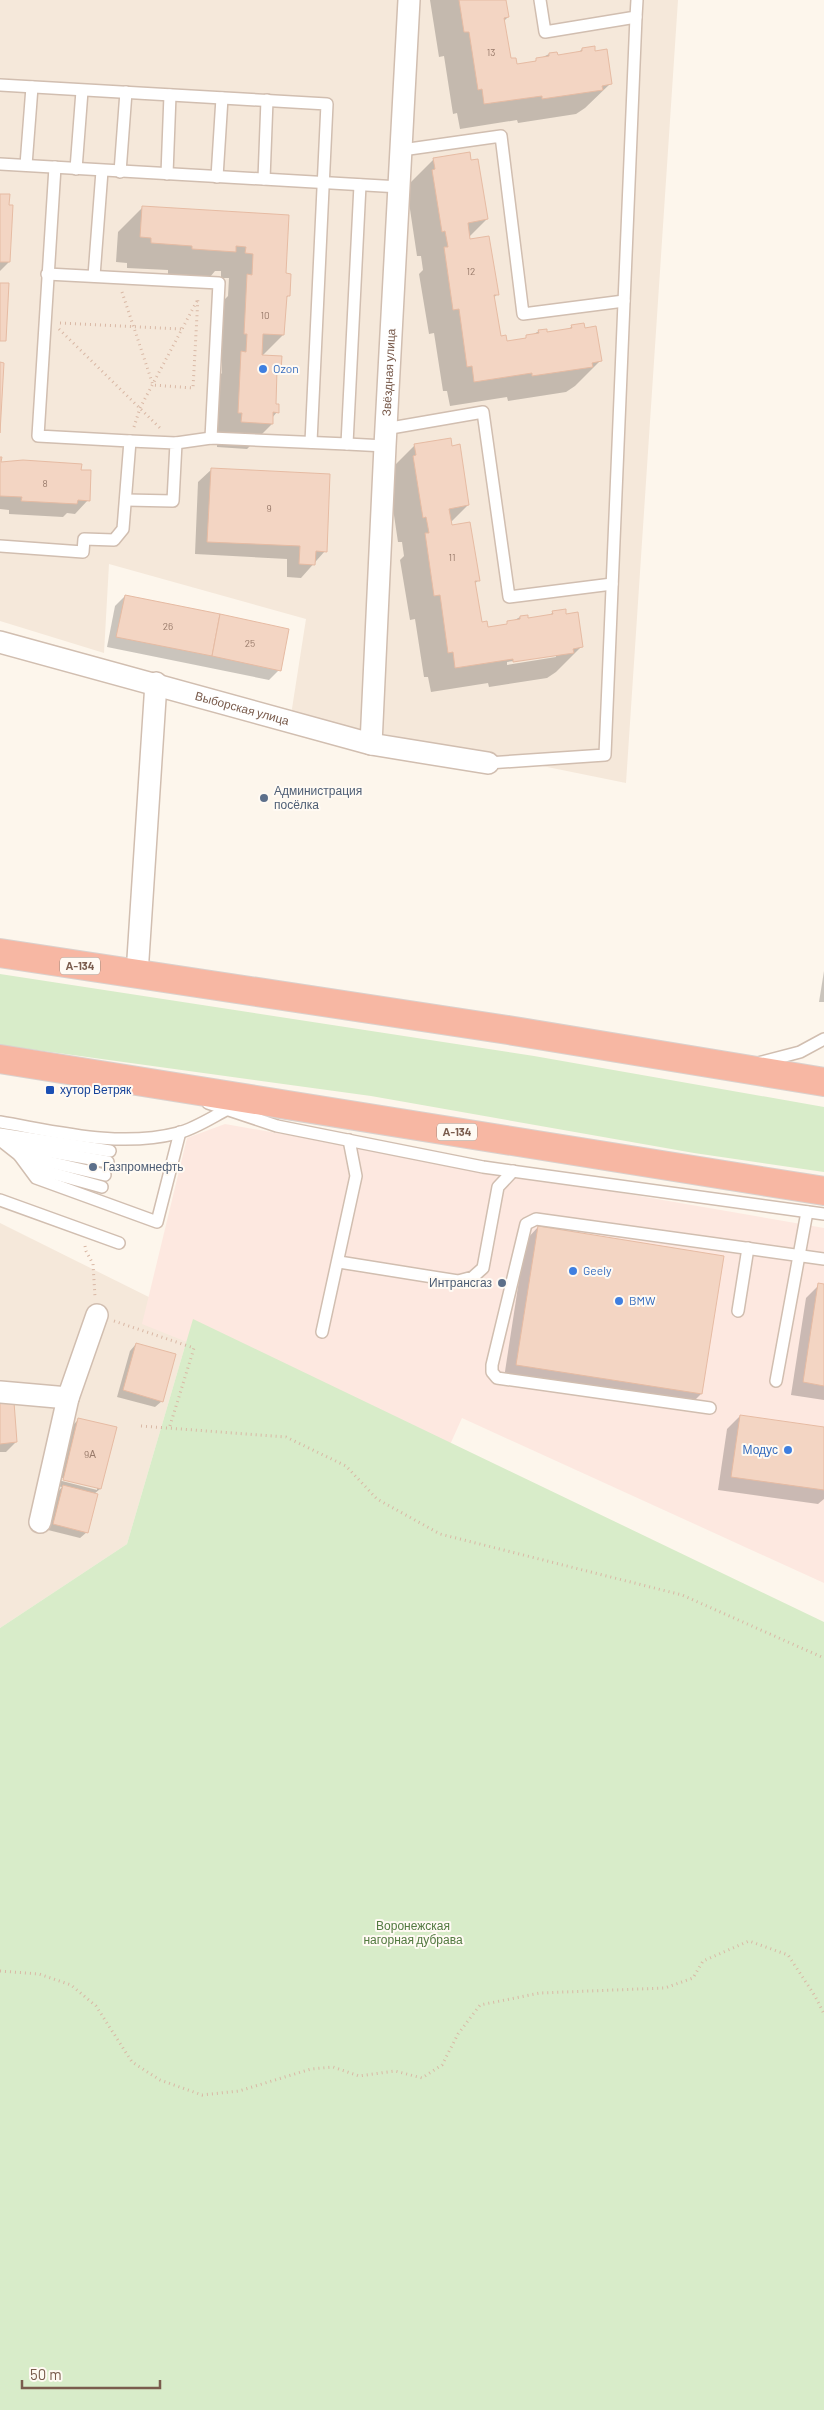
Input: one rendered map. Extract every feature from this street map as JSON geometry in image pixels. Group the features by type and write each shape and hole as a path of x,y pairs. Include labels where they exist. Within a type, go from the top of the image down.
{"highway":[{"name":"А-134","path":"0,954 508,1030 824,1082"},
{"name":"А-134","path":"0,1059 824,1191"}],"street":[{"name":"Звёздная улица","path":"371,744 385,437 409,0"},
{"name":"Выборская улица","path":"0,642 156,683 371,744 488,763"},
{"path":"137,974 156,683"},
{"path":"40,1522 68,1398 97,1315"},
{"path":"0,1392 68,1398"}],"lane":[{"path":"540,0 545,32 636,17"},
{"path":"488,763 605,755 637,0"},
{"path":"0,85 327,104 311,442"},
{"path":"26,165 32,87"},
{"path":"76,168 82,91"},
{"path":"120,172 126,92"},
{"path":"167,174 170,95"},
{"path":"217,177 222,98"},
{"path":"264,179 267,100"},
{"path":"402,150 501,136 523,314 624,301"},
{"path":"0,164 400,187"},
{"path":"55,167 38,436 176,443 211,438 347,444 385,437 484,412 509,597 612,584"},
{"path":"94,276 102,171"},
{"path":"347,444 360,185"},
{"path":"47,274 219,283 211,438"},
{"path":"0,546 83,552 84,539 114,540 123,529 130,441"},
{"path":"126,500 173,501 176,443"},
{"path":"738,1068 800,1052 824,1038"},
{"path":"165,1085 226,1110 277,1126 514,1171 824,1214"},
{"path":"2,1140 111,1151 156,1137 180,1132 226,1110"},
{"path":"0,1122 111,1151"},
{"path":"2,1140 30,1167 36,1178 157,1222 180,1132"},
{"path":"322,1332 339,1262 356,1176 349,1140"},
{"path":"99,1201 111,1151"},
{"path":"19,1155 105,1174"},
{"path":"30,1167 102,1187"},
{"path":"339,1262 458,1281 473,1277 482,1268 498,1187 514,1171"},
{"path":"0,1200 86,1230 119,1244"},
{"path":"776,1381 807,1212"},
{"path":"710,1408 497,1378 492,1372 492,1365 526,1224 530,1220 536,1219 824,1259"},
{"path":"738,1311 748,1248"}],"path":[{"path":"118,278 153,386"},
{"path":"130,441 140,408 198,297 210,283"},
{"path":"153,386 193,388 198,297"},
{"path":"176,443 52,323 132,325 182,329"},
{"path":"86,1230 86,1252 93,1264 97,1315 194,1348 169,1429"},
{"path":"141,1426 286,1437 346,1466 377,1499 440,1534 682,1595 824,1658"},
{"path":"0,1971 39,1974 71,1985 96,2006 132,2062 160,2080 202,2095 239,2092 311,2069 333,2067 359,2076 395,2071 422,2078 442,2065 458,2034 480,2005 540,1993 665,1988 693,1978 703,1961 749,1941 788,1955 815,1996 824,2014"}],"shaded area":[{"path":"0,0 678,0 626,783 291,715 306,619 109,564 104,653 0,621"},
{"path":"225,1124 824,1228 824,1583 462,1418 449,1447 142,1324 187,1138"},
{"path":"0,1223 193,1319 127,1544 0,1628"}],"green space":[{"path":"0,974 534,1056 824,1107 824,1172 694,1153 371,1096 0,1045"},
{"name":"Воронежская нагорная дубрава","path":"193,1319 824,1622 824,2410 0,2410 0,1628 127,1544"}],"building":[{"path":"459,0 506,0 509,17 504,18 511,58 516,58 517,64 536,61 536,58 549,56 549,53 557,52 558,55 582,51 582,48 595,46 595,51 607,49 612,84 602,86 603,90 542,99 542,96 484,104 482,89 478,90 469,32 464,32"},
{"path":"470,152 471,160 478,159 488,219 468,223 470,239 489,236 499,295 494,295 501,336 506,335 507,341 526,338 526,335 539,333 538,330 547,329 547,332 572,328 571,325 584,323 585,328 596,326 602,361 592,363 593,367 532,376 532,373 474,382 472,366 467,367 459,309 453,310 444,247 448,247 445,231 442,232 432,170 435,169 433,158"},
{"path":"0,194 10,194 9,205 13,205 10,262 0,262"},
{"path":"142,206 289,215 286,273 291,274 290,296 287,296 284,335 263,334 262,355 282,356 281,370 277,370 276,404 279,404 279,413 273,412 273,424 241,422 242,413 238,413 241,351 246,352 247,334 244,334 247,274 252,275 253,254 245,253 246,247 236,246 236,252 192,249 192,246 151,243 151,238 140,237"},
{"path":"0,283 9,283 6,341 0,341"},
{"path":"0,362 4,363 0,433"},
{"path":"451,438 452,446 460,444 469,505 449,509 452,525 470,522 480,581 475,581 482,622 487,621 488,627 507,624 507,621 520,619 520,616 528,615 528,618 553,614 552,611 566,609 566,614 578,612 583,647 573,649 574,653 513,662 513,659 455,668 453,652 448,653 440,595 434,596 425,533 429,533 426,517 423,518 413,456 416,455 414,444"},
{"path":"0,457 2,457 1,462 23,460 82,464 81,470 91,470 90,501 78,500 77,504 21,501 22,497 0,496"},
{"path":"211,468 330,474 327,552 316,551 315,565 299,564 300,546 207,542"},
{"path":"125,595 220,614 212,656 116,637"},
{"path":"220,614 289,629 281,671 212,656"},
{"path":"538,1226 724,1256 702,1394 516,1365"},
{"path":"818,1283 824,1284 824,1386 803,1382"},
{"path":"136,1343 176,1354 163,1402 123,1390"},
{"path":"14,1402 17,1442 0,1444 0,1403"},
{"path":"740,1415 824,1427 824,1490 731,1477"},
{"path":"78,1418 117,1427 101,1489 63,1480"},
{"path":"63,1485 98,1494 88,1533 53,1524"}],"place":[{"name":"Ozon","path":"263,369"},
{"name":"Администрация посёлка","path":"264,798"},
{"name":"хутор Ветряк","path":"50,1090"},
{"name":"Газпромнефть","path":"93,1167"},
{"name":"Geely","path":"573,1271"},
{"name":"Интрансгаз","path":"502,1283"},
{"name":"BMW","path":"619,1301"},
{"name":"Модус","path":"788,1450"}]}
